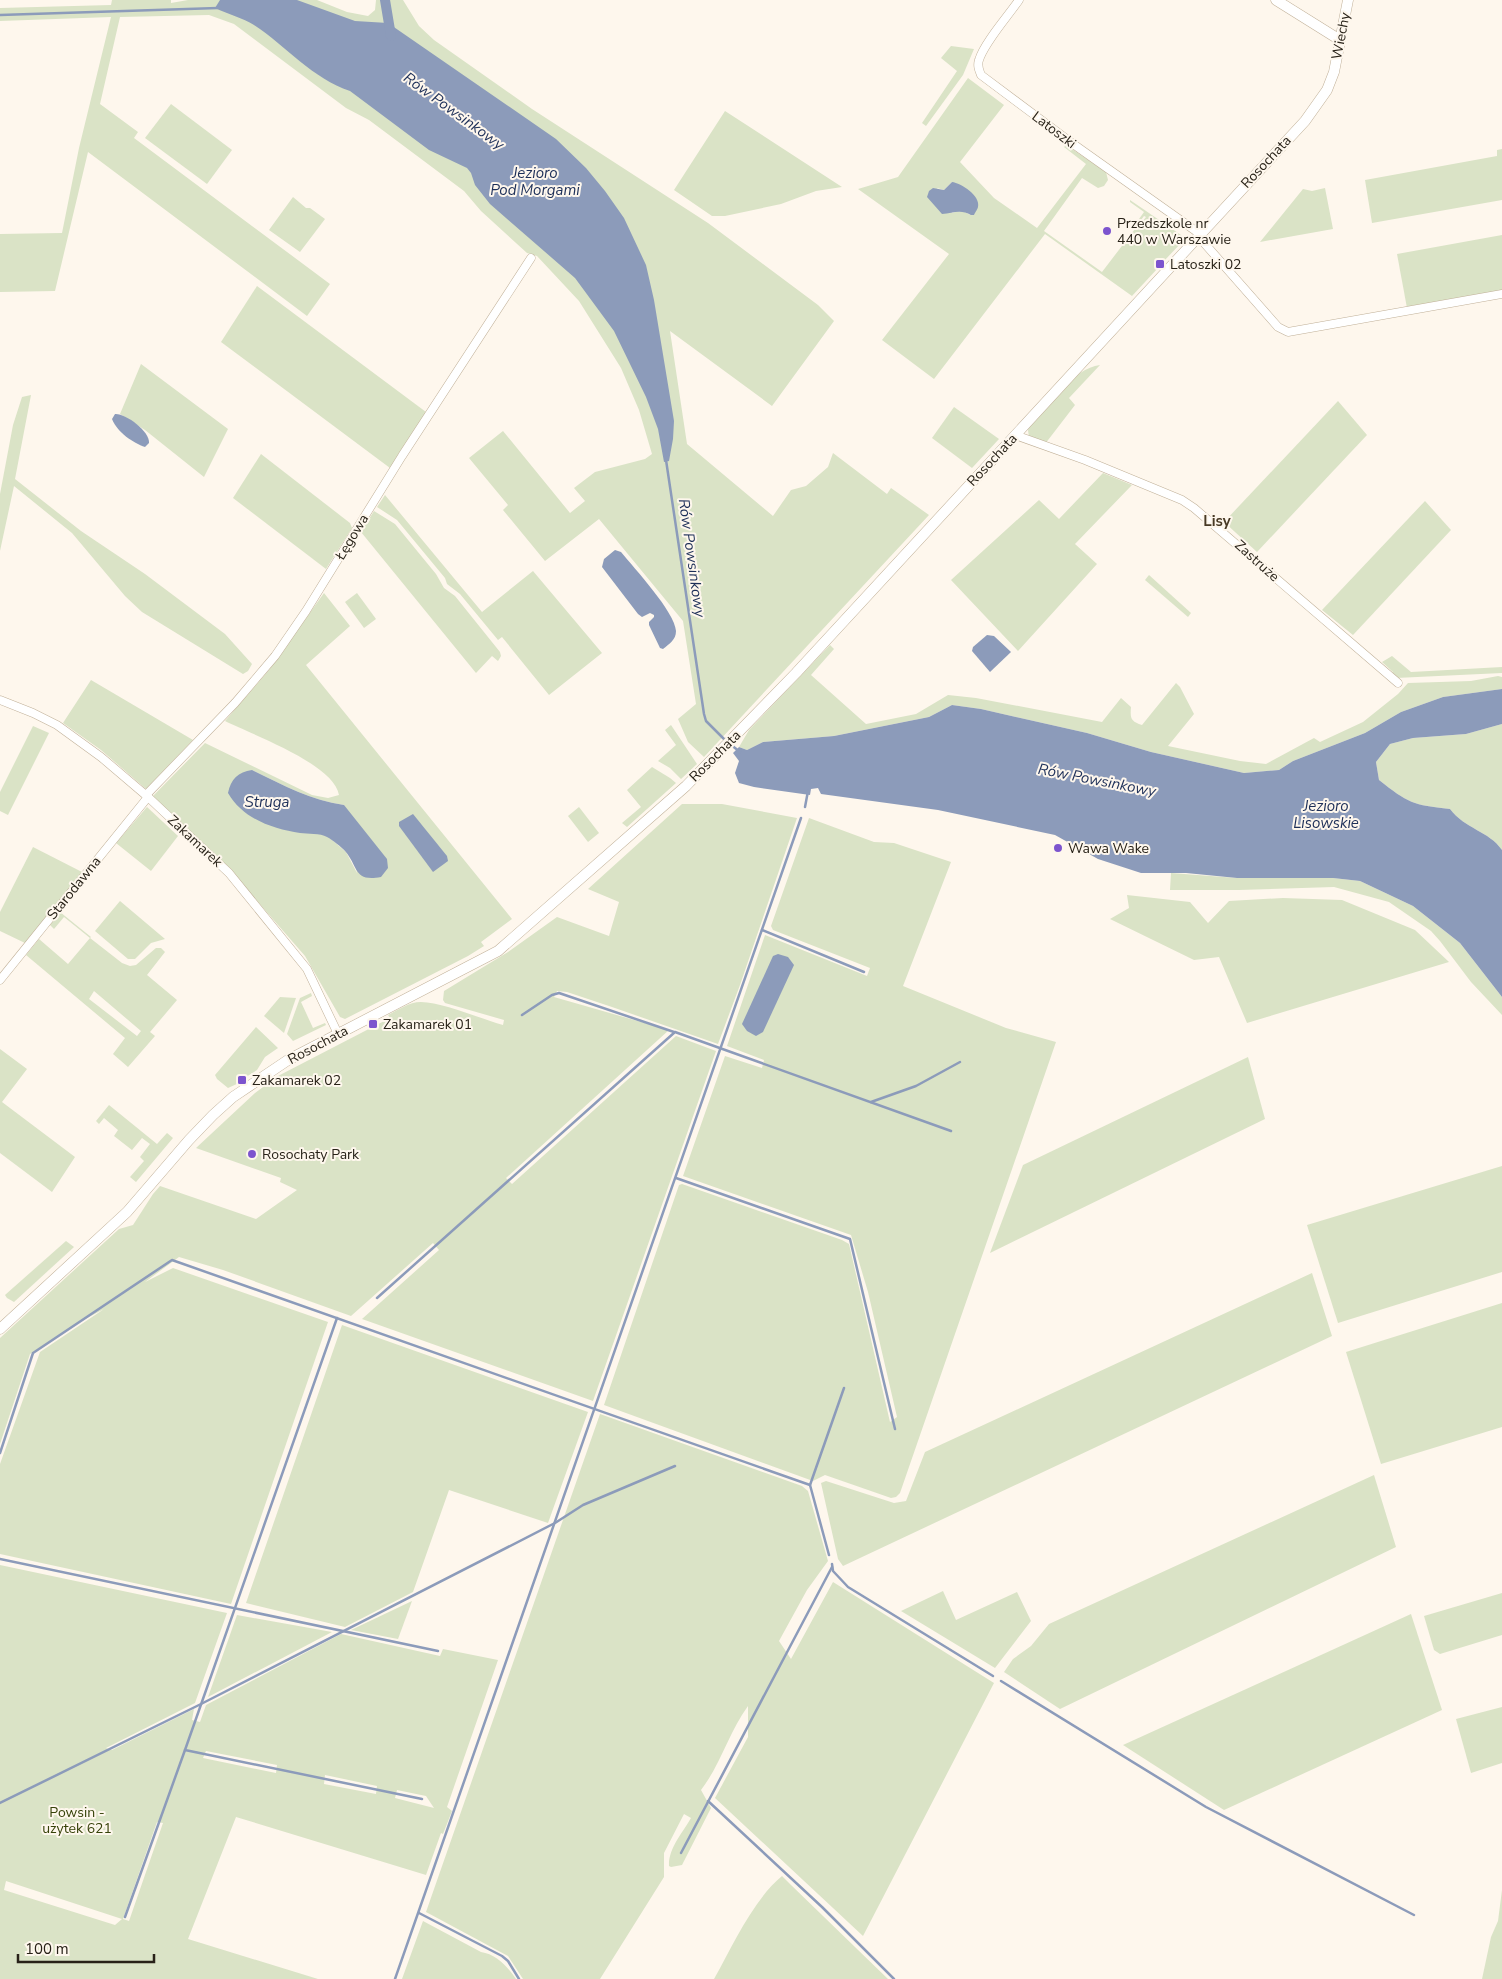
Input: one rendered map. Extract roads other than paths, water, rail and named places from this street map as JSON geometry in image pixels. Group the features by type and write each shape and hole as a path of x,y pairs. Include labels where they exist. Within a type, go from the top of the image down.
{"street":[{"name":"Latoszki","path":"1019,0 983,51 978,62 978,69 981,75 1199,235 1278,327 1288,332 1502,294"},
{"path":"1276,0 1340,40"},
{"name":"Wiechy","path":"1334,72 1348,0"},
{"name":"Rosochata","path":"0,1329 127,1212 189,1140 225,1104 273,1069 498,951 686,786 796,673 1304,121 1327,90 1334,72"},
{"name":"Łęgowa","path":"147,796 235,703 280,648 306,611 402,456 531,258"},
{"name":"Zastruże","path":"1015,435 1182,500 1194,508 1398,683"},
{"name":"Zakamarek","path":"0,700 57,725 100,757 147,796 229,873 299,957 307,969 338,1034"},
{"name":"Starodawna","path":"0,980 147,796"}],"water":[{"name":"Jezioro Pod Morgami","path":"220,0 297,0 355,21 388,23 556,139 586,168 624,218 646,265 654,300 674,421 669,461 664,462 658,429 646,397 614,331 575,278 490,204 475,185 467,168 429,150 350,91 324,79 254,25 215,8"},
{"path":"952,182 965,187 976,199 978,207 974,215 960,212 942,214 927,197 929,191 933,188 944,190"},
{"path":"115,414 125,416 141,428 146,433 149,443 145,447 135,443 126,436 114,424 112,419"},
{"path":"615,550 621,552 644,579 662,602 674,623 675,637 663,649 660,648 649,625 654,615 650,613 642,617 638,614 602,567 604,559"},
{"path":"987,635 994,636 1011,652 990,672 972,651 973,647"},
{"name":"Jezioro Lisowskie","path":"1502,689 1502,724 1466,734 1413,738 1390,744 1376,762 1379,780 1397,794 1419,804 1450,809 1456,816 1490,838 1502,850 1502,997 1460,943 1413,906 1360,881 1333,878 1237,878 1186,873 1141,873 1098,859 1055,835 938,810 821,794 818,788 811,789 810,795 739,783 735,773 739,761 733,753 739,747 747,750 763,742 834,736 929,717 952,705 981,709 1087,733 1151,752 1244,773 1279,770 1293,761 1365,733 1401,712 1443,697"},
{"name":"Struga","path":"252,770 308,796 344,805 387,859 388,868 381,877 366,877 358,872 345,851 327,837 279,829 250,816 234,802 228,793 231,784 239,774"},
{"path":"413,814 447,856 448,861 433,872 399,826 399,822"},
{"path":"778,954 788,957 794,965 763,1032 756,1036 747,1031 742,1024 773,956"}],"waterway":[{"path":"385,0 391,36"},
{"name":"Rów Powsinkowy","path":"0,15 218,8"},
{"name":"Rów Powsinkowy","path":"666,460 704,714 706,721 726,741"},
{"name":"Rów Powsinkowy","path":"730,744 740,752"},
{"path":"805,807 808,791"},
{"path":"395,1979 801,818"},
{"path":"762,930 864,972"},
{"path":"522,1015 552,995 559,993 674,1032"},
{"path":"377,1298 675,1032 951,1131"},
{"path":"871,1102 916,1086 960,1062"},
{"path":"676,1178 850,1239 895,1429"},
{"path":"0,1453 33,1353 172,1260 810,1485"},
{"path":"337,1318 185,1750 422,1799"},
{"path":"829,1555 810,1485 844,1388"},
{"path":"0,1803 201,1704 555,1523 583,1505 675,1466"},
{"path":"0,1559 438,1651"},
{"path":"832,1564 833,1571 848,1587 993,1676"},
{"path":"681,1853 832,1567"},
{"path":"1001,1681 1206,1807 1414,1915"},
{"path":"125,1917 185,1750"},
{"path":"708,1801 822,1907 894,1979"},
{"path":"419,1913 502,1956 508,1961 519,1979"}],"place":[{"name":"Przedszkole nr 440 w Warszawie","path":"1107,231"},
{"name":"Latoszki 02","path":"1160,264"},
{"name":"Wawa Wake","path":"1058,848"},
{"name":"Zakamarek 01","path":"373,1024"},
{"name":"Zakamarek 02","path":"242,1080"},
{"name":"Rosochaty Park","path":"252,1154"}],"district":[{"name":"Lisy","path":"1217,521"}],"park label":[{"name":"Powsin - użytek 621","path":"77,1820"}]}
